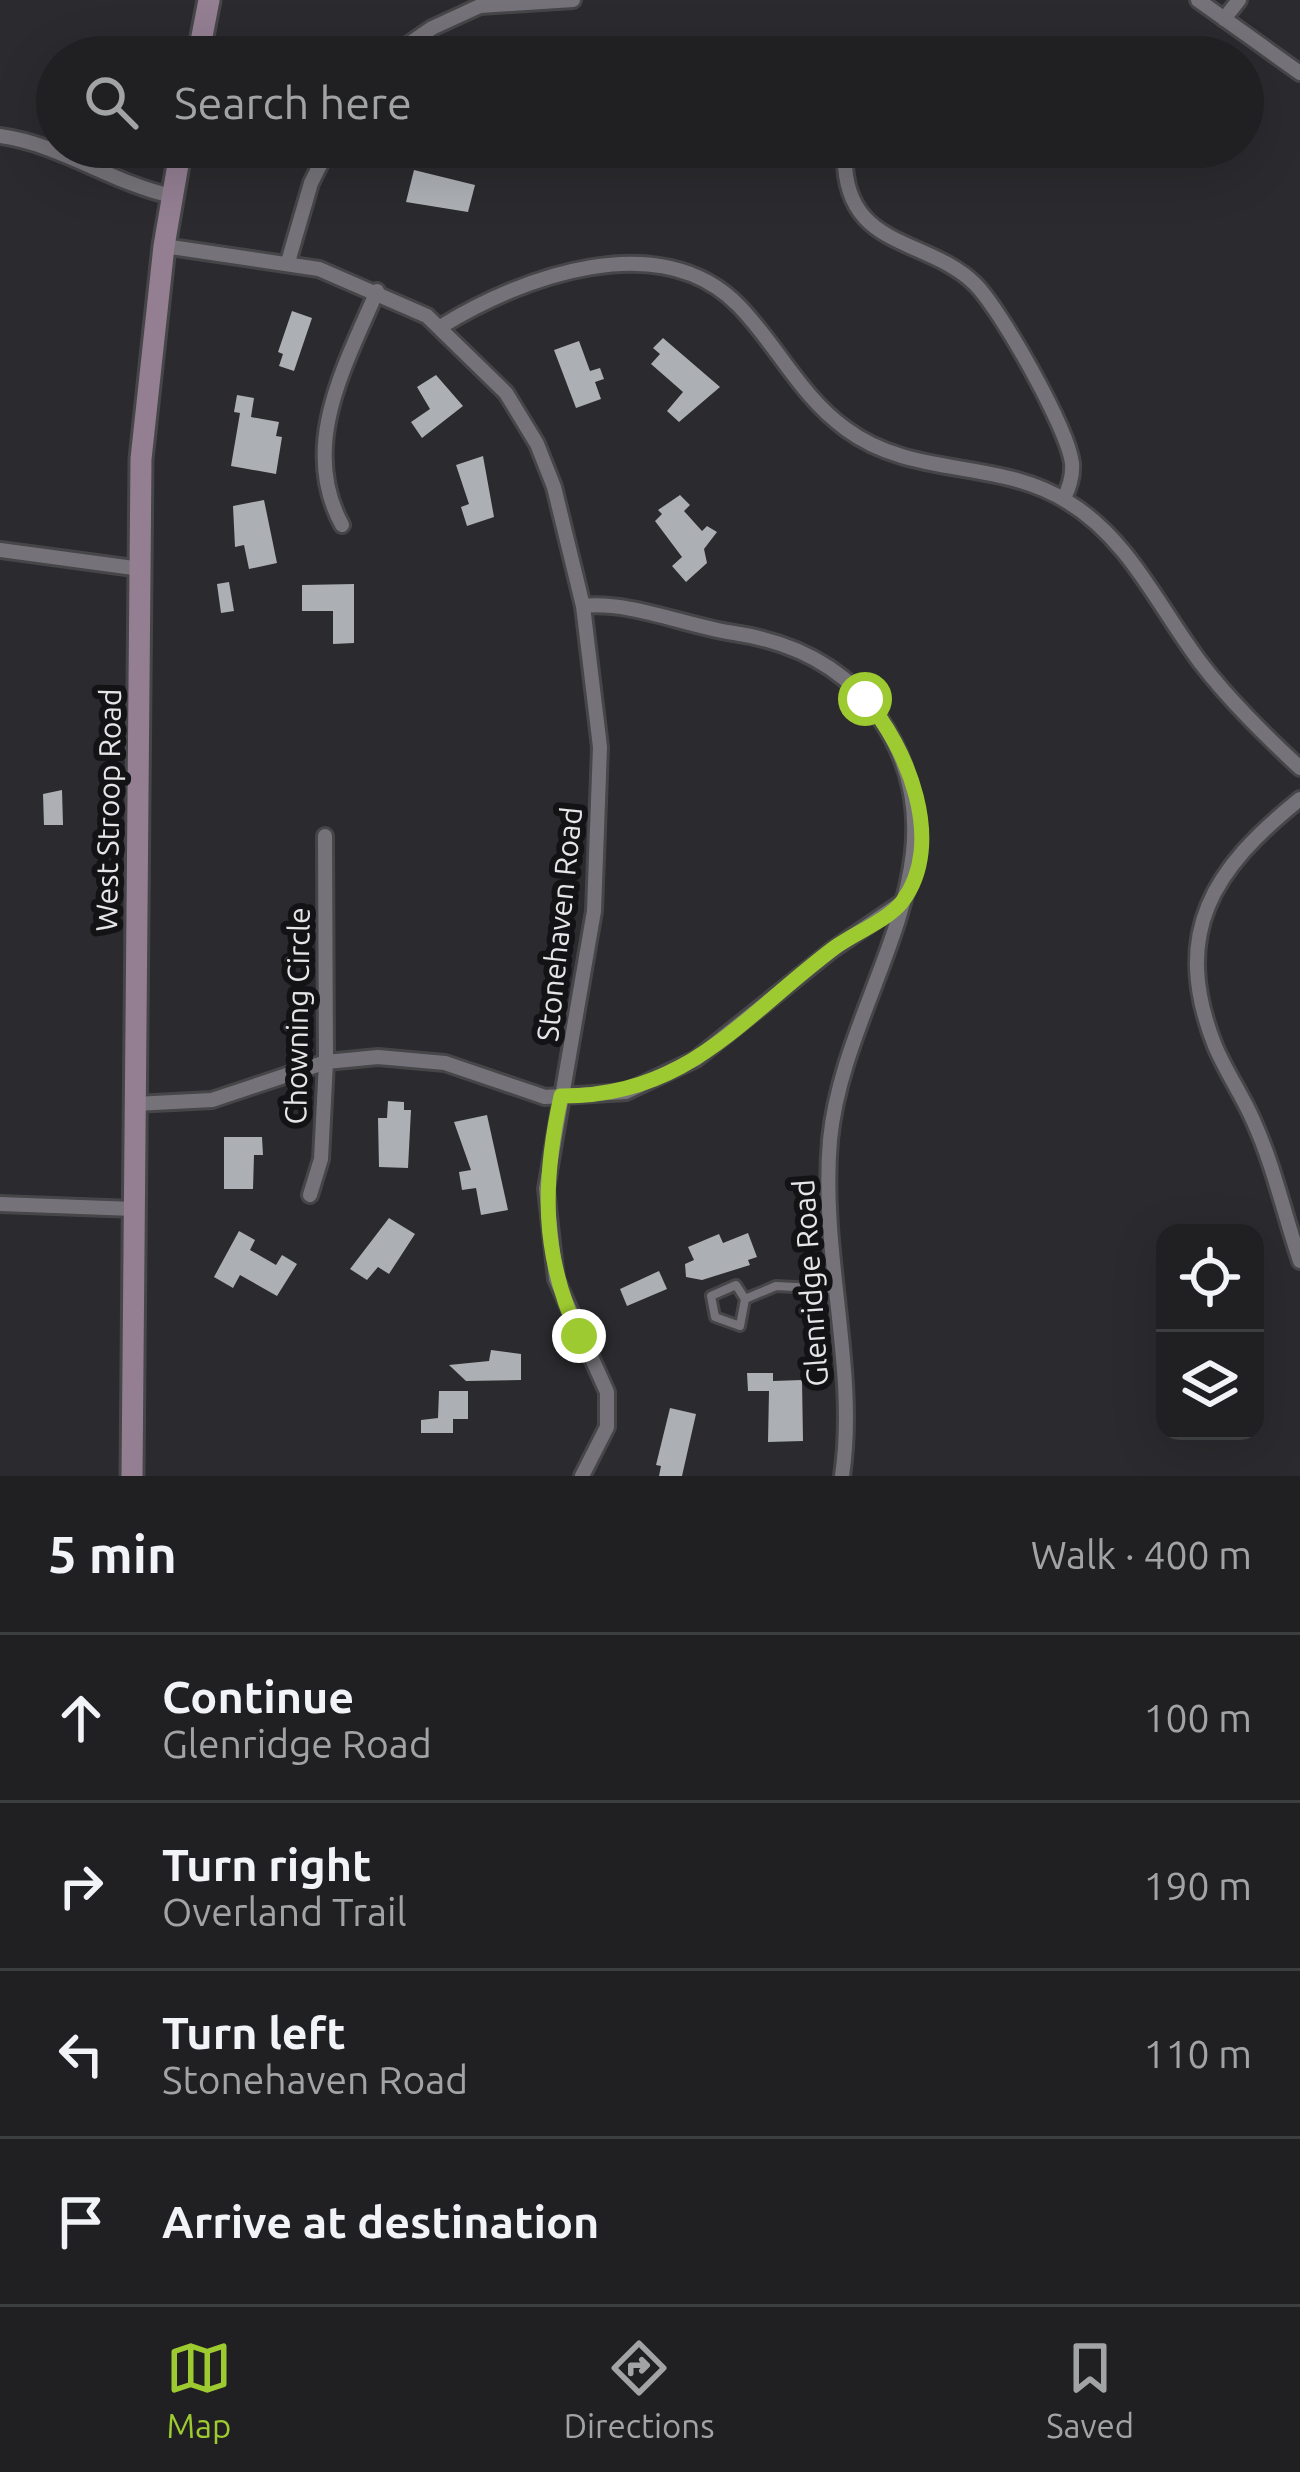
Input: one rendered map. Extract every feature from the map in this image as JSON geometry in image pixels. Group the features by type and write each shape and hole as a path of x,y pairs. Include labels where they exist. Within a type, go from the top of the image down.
{"main road":[{"path":"202,36 209,0"},
{"name":"West Stroop Road","path":"132,1476 141,459 177,168"}],"street":[{"path":"420,36 480,6 573,0"},
{"path":"1198,0 1247,36"},
{"path":"1224,20 1239,0"},
{"path":"1264,48 1300,73"},
{"path":"0,136 36,145"},
{"path":"86,168 172,196"},
{"path":"288,262 319,168"},
{"path":"848,168 850,189 870,222 902,247 965,276 993,306 1066,443 1072,470 1064,499"},
{"name":"Stonehaven Road","path":"164,246 288,262 377,291 442,326 506,393 537,444 567,530 583,606 600,747 598,863 584,982 545,1189 548,1247 565,1306 600,1375 609,1410 603,1438 582,1476"},
{"path":"442,326 501,294 579,270 636,266 697,278 730,297 824,412 876,448 929,466 1016,478 1064,499 1113,537 1203,666 1300,768"},
{"path":"342,525 326,492 322,452 335,394 377,291"},
{"path":"0,550 141,568"},
{"name":"Glenridge Road","path":"583,606 610,605 774,641 809,655 854,687 890,732 917,803 917,856 837,1094 827,1186 846,1421 842,1476"},
{"path":"1300,799 1260,831 1221,874 1202,918 1198,970 1207,1025 1265,1148 1300,1261"},
{"name":"Chowning Circle","path":"310,1195 321,1159 326,1062 325,836"},
{"path":"135,1105 212,1100 326,1062 414,1059 478,1072 545,1097 626,1092 675,1073 832,950 901,903"},
{"path":"0,1204 134,1209"}],"lane":[{"path":"736,1285 745,1299 740,1326 716,1317 711,1308 711,1296 736,1285"},
{"path":"745,1299 776,1286 832,1289"}],"building":[{"path":"414,170 475,185 468,212 406,202"},
{"path":"292,311 312,318 294,371 279,366 283,354 278,352"},
{"path":"663,338 720,387 679,422 667,411 683,392 651,364 660,354 653,348"},
{"path":"579,341 590,371 600,368 604,379 595,382 601,399 576,408 554,350"},
{"path":"436,375 463,406 422,438 411,422 430,409 417,387"},
{"path":"237,395 254,398 251,417 279,422 276,436 282,437 276,474 231,466 240,413 234,412"},
{"path":"483,456 494,517 467,526 461,507 469,504 456,465"},
{"path":"680,495 690,505 684,511 702,531 707,526 717,532 704,549 707,563 686,582 672,566 682,557 655,521 662,514 658,510"},
{"path":"264,500 277,563 249,569 244,545 235,547 233,506"},
{"path":"229,582 234,611 221,613 217,584"},
{"path":"354,584 354,643 333,644 333,611 302,611 302,585"},
{"path":"62,790 63,825 44,825 43,794"},
{"path":"388,1101 404,1102 404,1110 411,1110 408,1168 379,1167 378,1118 387,1118"},
{"path":"487,1115 508,1210 481,1215 476,1188 462,1190 459,1172 471,1170 454,1122"},
{"path":"224,1137 262,1137 263,1155 254,1155 253,1189 224,1189"},
{"path":"389,1218 415,1234 389,1274 378,1267 367,1280 350,1269"},
{"path":"239,1231 255,1240 250,1250 276,1265 282,1255 297,1264 277,1296 240,1275 233,1288 214,1277"},
{"path":"748,1233 757,1257 748,1260 750,1265 702,1280 686,1277 685,1264 694,1260 688,1247 719,1234 723,1243"},
{"path":"659,1271 667,1289 627,1306 620,1289"},
{"path":"491,1350 521,1354 521,1380 466,1381 449,1365 489,1361"},
{"path":"747,1373 773,1373 773,1381 802,1380 803,1441 768,1442 769,1391 748,1391"},
{"path":"439,1391 468,1391 468,1419 453,1419 453,1433 421,1433 421,1420 438,1418"},
{"path":"670,1408 696,1414 682,1476 659,1476 661,1466 656,1465"}],"route":[{"path":"579,1336 556,1279 545,1214 550,1147 561,1096 626,1092 675,1073 832,950 901,903 915,870 917,803 890,732 865,699"}]}
